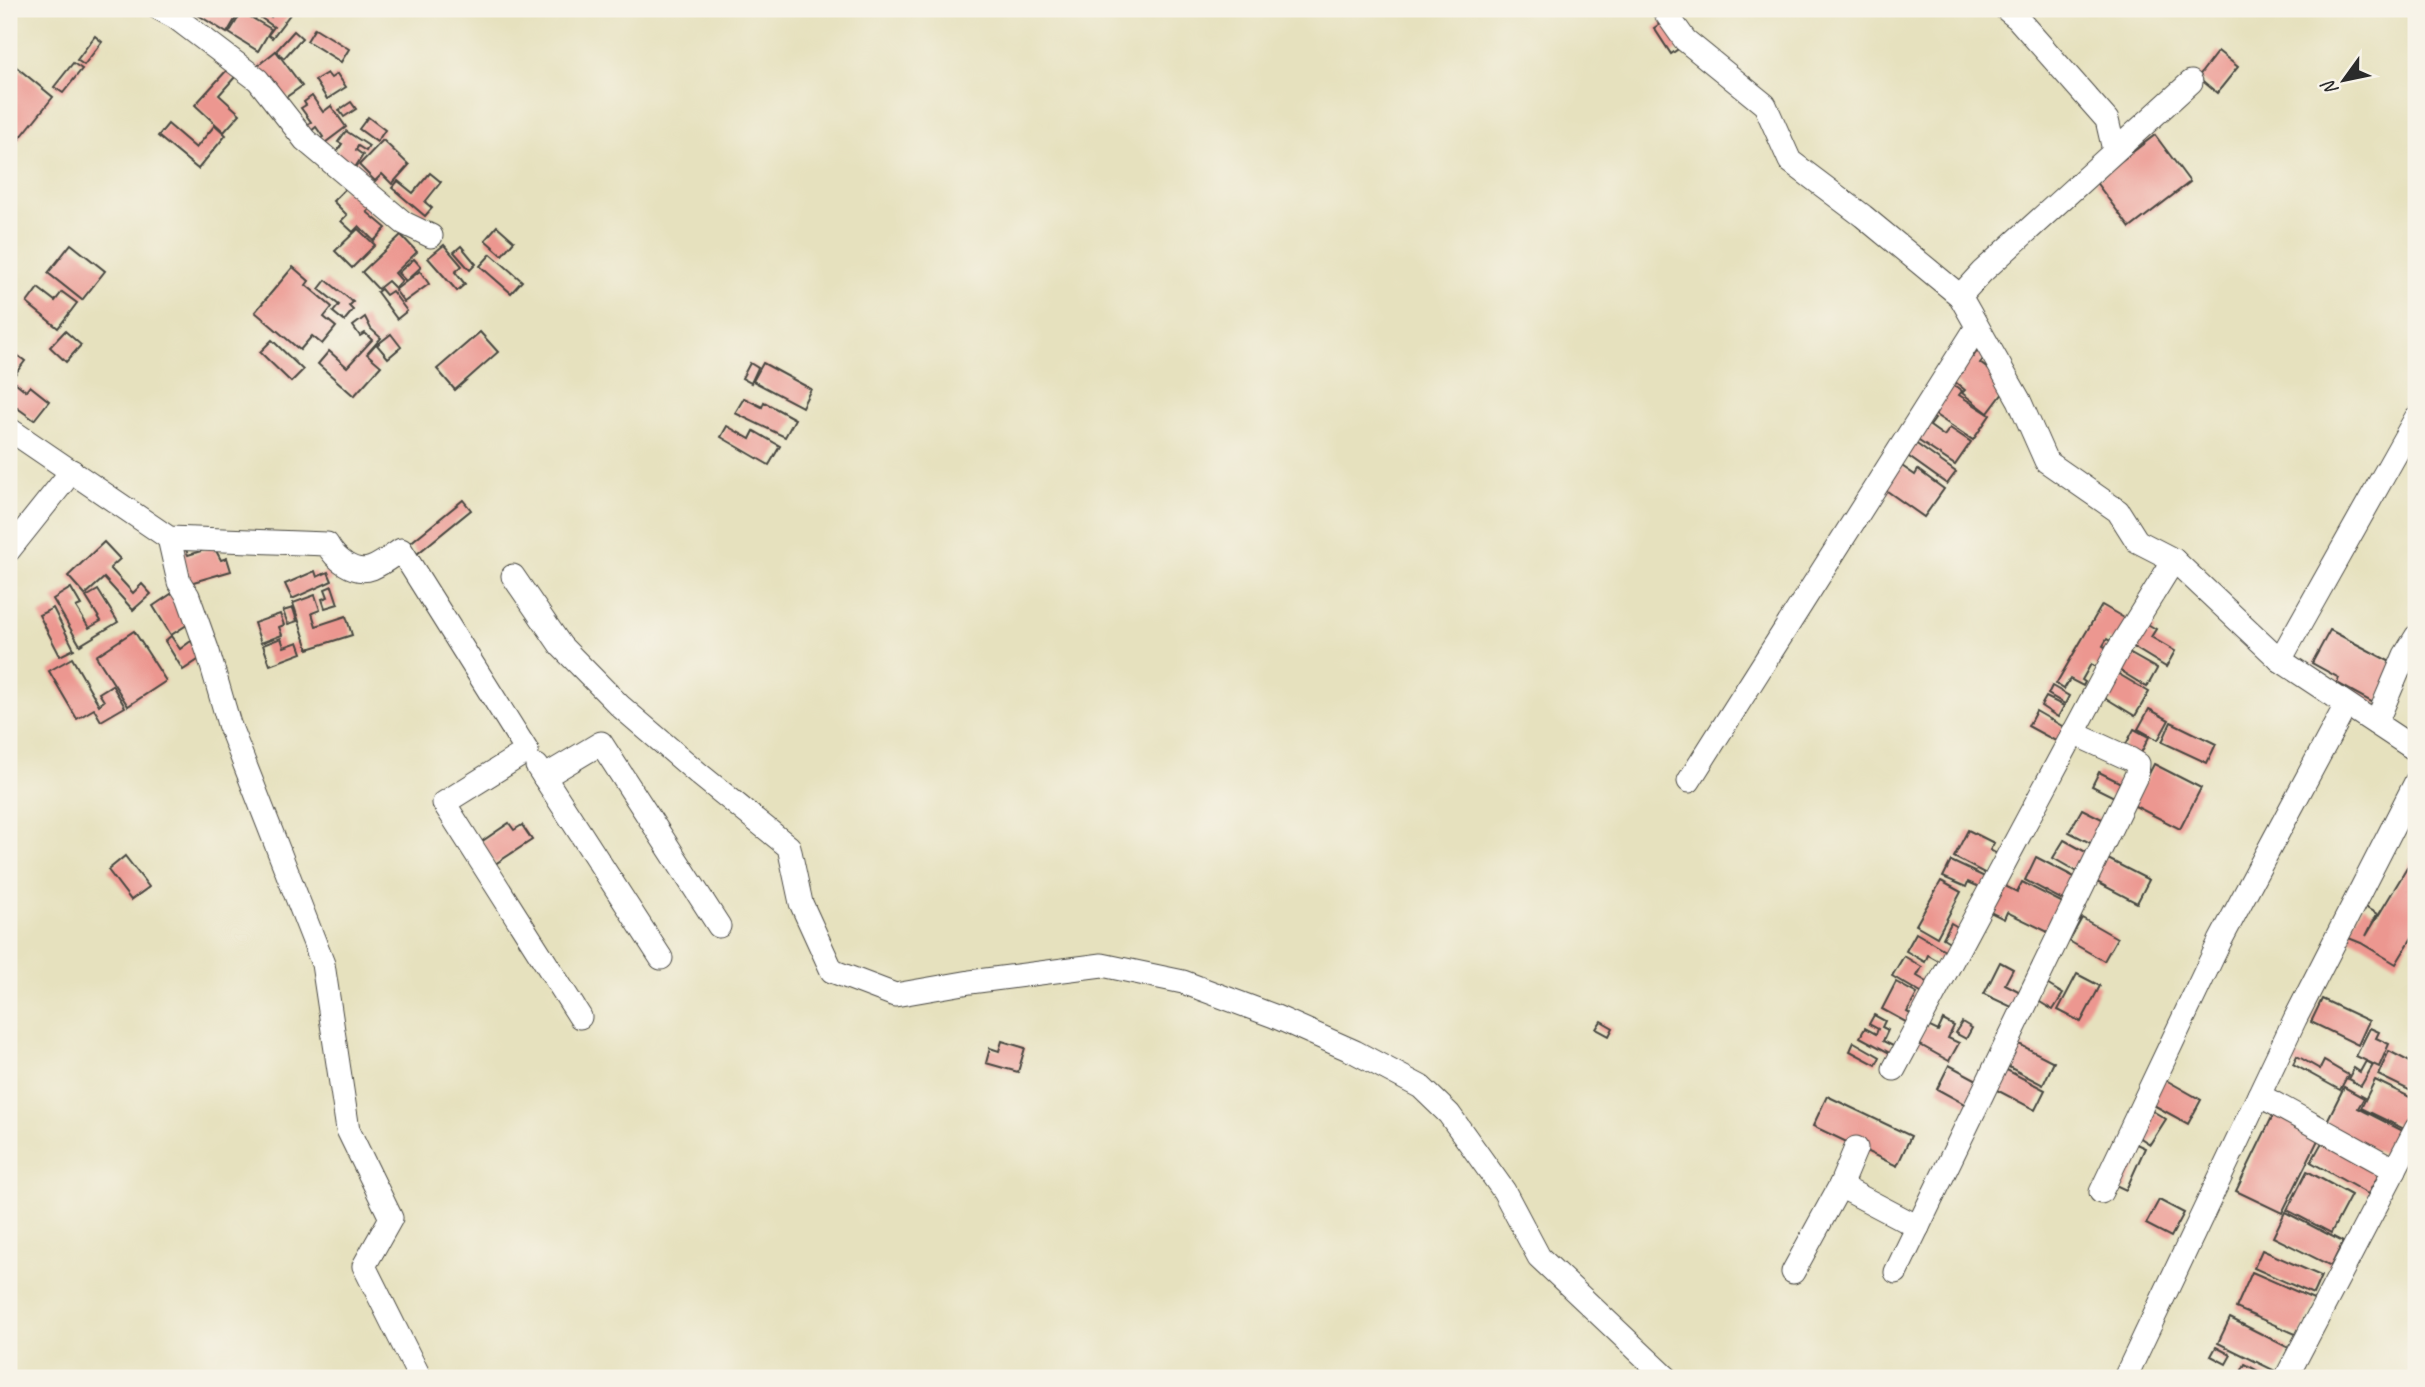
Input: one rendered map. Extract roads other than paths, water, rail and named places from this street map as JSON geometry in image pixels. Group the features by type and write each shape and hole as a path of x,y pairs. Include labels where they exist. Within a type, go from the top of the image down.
{"street":[{"path":"160,9 175,17 258,80 305,140 404,223 431,236"},
{"path":"1663,9 1685,40 1765,104 1790,161 1863,216 1960,296 2020,400 2046,461 2118,511 2137,541 2174,560 2280,660 2416,750"},
{"path":"2006,9 2107,120 2114,150"},
{"path":"1960,296 1982,272 2191,82"},
{"path":"1689,781 1977,327"},
{"path":"2280,660 2416,418"},
{"path":"9,429 169,538 327,544 333,555 343,563 370,569 401,550 661,958"},
{"path":"9,550 72,471"},
{"path":"169,538 179,582 188,596 208,652 229,724 323,964 348,1130 391,1218 364,1266 420,1378"},
{"path":"1894,1069 2118,649 2174,560"},
{"path":"513,576 561,646 620,706 789,847 801,903 832,971 895,995 970,982 1102,965 1183,982 1274,1016 1355,1052 1421,1087 1449,1114 1504,1191 1539,1257 1667,1378"},
{"path":"2375,723 2405,655 2416,637"},
{"path":"2101,1192 2220,941 2346,705"},
{"path":"1896,1272 2137,774 2138,765 2130,759 2073,733"},
{"path":"544,778 601,743 719,926"},
{"path":"527,751 444,803 580,1017"},
{"path":"2125,1378 2295,1019 2416,782"},
{"path":"2259,1095 2395,1170"},
{"path":"2286,1378 2416,1129"},
{"path":"1793,1272 1840,1186 1856,1148"},
{"path":"1840,1186 1918,1227"}]}
